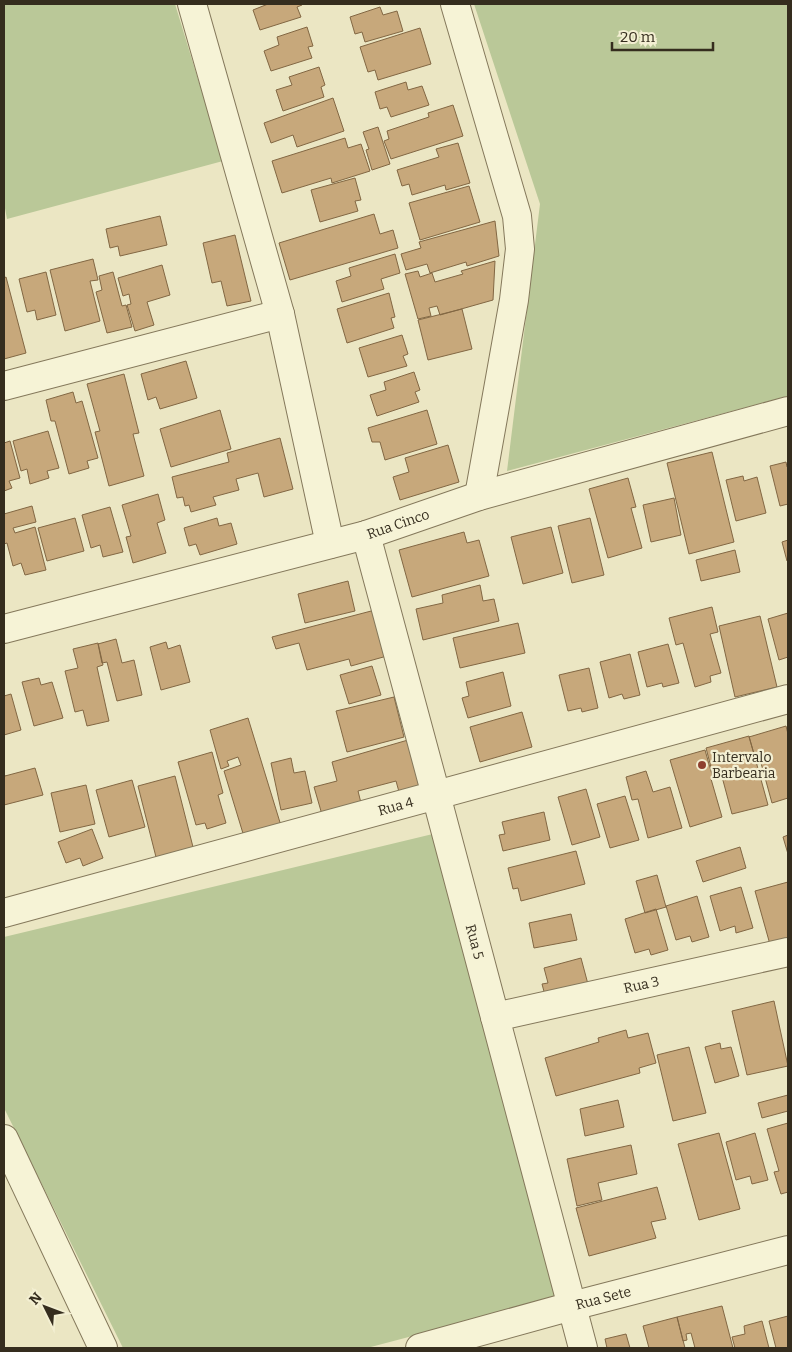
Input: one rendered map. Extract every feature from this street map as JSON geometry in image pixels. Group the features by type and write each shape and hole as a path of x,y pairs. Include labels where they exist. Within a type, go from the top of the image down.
{"street":[{"path":"192,4 280,314 330,544"},
{"path":"455,4 517,216 520,249 514,300 479,496"},
{"path":"4,386 280,314"},
{"name":"Rua Cinco","path":"4,629 366,535 479,496 788,411"},
{"name":"Rua 5","path":"366,535 583,1348"},
{"name":"Rua 4","path":"4,913 788,699"},
{"name":"Rua 3","path":"495,1018 788,952"},
{"path":"4,1139 103,1348"},
{"name":"Rua Sete","path":"420,1348 788,1250"}],"green space":[{"path":"4,4 175,4 223,161 7,219 4,203"},
{"path":"474,4 788,4 788,396 507,471 540,204"},
{"path":"437,833 557,1298 367,1348 123,1348 4,1108 4,937"}],"building":[{"path":"268,4 301,4 297,7 301,17 260,30 253,10"},
{"path":"380,7 383,15 397,11 403,31 365,42 362,32 355,34 350,17"},
{"path":"307,27 313,46 308,47 312,58 271,71 264,51 279,45 277,37"},
{"path":"420,28 431,64 378,80 375,70 368,72 360,47"},
{"path":"319,67 325,85 321,87 324,97 283,111 276,90 292,85 289,77"},
{"path":"406,82 408,90 422,86 429,105 391,117 387,107 380,109 375,92"},
{"path":"333,98 344,131 297,147 293,135 271,143 264,123"},
{"path":"453,105 463,136 391,159 384,141 389,139 387,131 429,117 428,113"},
{"path":"378,127 390,164 372,170 366,150 369,149 363,132"},
{"path":"345,138 348,148 361,144 370,171 332,183 331,178 282,193 272,161"},
{"path":"458,143 470,183 446,190 445,185 412,195 409,184 402,186 397,170 439,157 436,149"},
{"path":"355,178 361,200 355,201 358,211 320,222 311,190"},
{"path":"469,186 480,222 420,240 409,203"},
{"path":"374,214 380,234 393,230 398,248 290,280 279,243"},
{"path":"160,216 167,245 120,256 118,246 110,248 106,229"},
{"path":"495,221 499,256 467,266 466,262 430,273 427,264 406,270 401,254 421,248 419,242"},
{"path":"235,235 251,301 227,306 221,281 212,283 203,243"},
{"path":"395,254 400,273 381,279 384,289 342,302 336,281 351,276 349,268"},
{"path":"93,259 98,280 90,281 100,321 65,331 50,270"},
{"path":"495,261 493,300 440,315 437,306 429,308 431,316 418,319 405,274 418,271 420,277 432,273 435,282 463,274 461,271"},
{"path":"162,265 170,295 147,302 154,325 135,331 127,305 131,304 129,294 123,296 118,278"},
{"path":"46,272 56,315 37,320 35,310 27,312 19,279"},
{"path":"113,272 122,306 126,305 132,327 107,333 96,292 102,290 99,276"},
{"path":"6,277 26,353 4,359 4,278"},
{"path":"389,293 395,317 391,318 394,328 347,343 337,309"},
{"path":"462,309 472,349 428,360 418,320"},
{"path":"402,335 408,354 403,356 407,366 368,377 359,348"},
{"path":"186,361 197,398 160,409 156,397 148,400 141,374"},
{"path":"414,372 420,390 415,392 419,402 377,416 370,395 386,390 384,382"},
{"path":"124,374 139,433 133,434 144,476 109,486 95,432 100,431 87,384"},
{"path":"73,392 76,403 82,401 98,458 87,461 89,468 69,474 55,421 51,421 46,400"},
{"path":"220,410 231,449 171,467 160,429"},
{"path":"427,410 437,444 385,460 380,442 372,442 368,428"},
{"path":"48,431 59,468 47,471 49,478 30,484 27,469 21,471 13,441"},
{"path":"280,438 293,489 264,497 258,473 236,479 239,490 213,497 216,505 191,512 189,505 185,506 183,497 177,498 172,477 229,462 227,453"},
{"path":"10,441 20,478 9,481 12,488 4,491 4,443"},
{"path":"448,445 459,482 400,500 393,477 409,472 405,458"},
{"path":"712,452 734,542 689,554 667,463"},
{"path":"786,462 788,466 788,504 780,506 770,466"},
{"path":"743,476 744,481 757,477 766,513 736,521 726,480"},
{"path":"628,478 636,507 631,508 642,548 608,558 589,489"},
{"path":"158,494 165,520 157,523 166,553 133,563 126,537 131,536 122,505"},
{"path":"674,498 681,535 651,542 643,505"},
{"path":"32,506 36,522 13,528 15,533 35,527 46,570 25,575 21,563 13,566 7,543 4,544 4,514"},
{"path":"110,507 123,552 103,557 100,545 91,548 82,515"},
{"path":"75,518 84,551 47,561 38,528"},
{"path":"217,518 219,526 231,523 237,544 200,555 196,544 189,546 184,528"},
{"path":"590,518 604,575 572,583 558,526"},
{"path":"551,527 563,573 523,584 511,537"},
{"path":"464,532 467,543 479,540 489,576 412,597 399,550"},
{"path":"788,540 788,560 787,561 782,542"},
{"path":"735,550 740,572 701,581 696,560"},
{"path":"348,581 355,611 305,623 298,594"},
{"path":"480,585 483,601 494,599 499,621 423,640 416,609 443,603 442,595"},
{"path":"712,607 718,632 710,634 721,673 710,676 711,682 695,687 683,643 676,645 669,618"},
{"path":"375,610 387,656 351,666 349,659 307,670 299,643 276,649 272,637"},
{"path":"788,613 788,657 779,660 768,619"},
{"path":"760,616 777,687 735,697 719,626"},
{"path":"518,623 525,653 460,668 453,638"},
{"path":"116,639 122,663 134,660 142,695 117,701 107,662 102,663 98,644"},
{"path":"166,642 168,649 180,645 190,682 161,690 150,647"},
{"path":"98,643 103,665 97,667 109,721 87,726 83,710 75,712 65,671 78,668 73,649"},
{"path":"668,644 679,683 663,687 662,683 647,687 638,652"},
{"path":"630,654 640,695 624,699 622,694 609,698 600,662"},
{"path":"372,666 381,695 349,704 340,675"},
{"path":"589,668 598,708 582,712 581,708 568,711 559,675"},
{"path":"503,672 511,706 468,718 462,698 469,696 466,682"},
{"path":"39,678 41,685 52,682 63,718 34,726 22,682"},
{"path":"11,694 21,730 4,735 4,696"},
{"path":"394,697 404,737 347,752 336,711"},
{"path":"522,712 532,747 480,762 470,727"},
{"path":"248,718 282,829 245,840 224,771 241,765 238,757 227,761 229,766 221,769 210,730"},
{"path":"786,726 788,734 788,798 772,803 761,763 757,764 749,737"},
{"path":"749,736 768,805 732,814 721,773 713,775 706,748"},
{"path":"408,740 422,793 401,799 396,781 358,791 362,807 323,818 314,787 337,781 332,762"},
{"path":"705,750 722,817 690,827 670,760"},
{"path":"212,752 223,793 218,795 226,823 207,829 205,823 196,825 178,762"},
{"path":"291,758 294,773 305,771 312,803 281,810 271,763"},
{"path":"35,768 43,795 4,805 4,773 5,776"},
{"path":"646,771 653,792 670,787 682,828 648,838 638,799 632,800 626,777"},
{"path":"175,776 194,851 157,861 138,786"},
{"path":"132,780 145,827 109,837 96,790"},
{"path":"86,785 95,824 60,832 51,793"},
{"path":"586,789 600,837 572,845 558,797"},
{"path":"625,796 639,840 610,848 597,804"},
{"path":"544,812 550,840 503,851 499,835 505,834 502,822"},
{"path":"92,829 103,858 83,866 80,858 66,863 58,842"},
{"path":"788,835 788,854 783,837"},
{"path":"740,847 746,868 703,882 696,861"},
{"path":"576,851 585,884 521,901 518,888 513,889 508,868"},
{"path":"657,875 666,907 645,913 636,881"},
{"path":"788,882 788,943 771,948 755,891"},
{"path":"741,887 753,928 736,933 735,926 720,931 710,896"},
{"path":"697,896 709,937 692,942 690,936 676,940 666,906"},
{"path":"656,909 668,950 651,955 649,949 635,953 625,919"},
{"path":"571,914 577,940 534,948 529,923"},
{"path":"581,958 589,988 546,999 542,984 548,983 544,968"},
{"path":"774,1001 788,1066 747,1075 732,1011"},
{"path":"626,1030 628,1038 648,1033 656,1063 639,1068 640,1073 556,1096 545,1058 599,1042 598,1038"},
{"path":"720,1043 721,1049 731,1047 739,1076 715,1083 705,1047"},
{"path":"689,1047 706,1113 673,1121 657,1055"},
{"path":"788,1095 788,1111 762,1118 758,1103"},
{"path":"618,1100 624,1127 585,1136 580,1109"},
{"path":"788,1123 788,1192 781,1194 774,1172 779,1171 767,1129"},
{"path":"719,1133 740,1209 699,1220 678,1144"},
{"path":"755,1133 768,1180 752,1184 750,1176 736,1180 726,1142"},
{"path":"631,1145 637,1174 598,1183 602,1200 577,1206 567,1159"},
{"path":"657,1187 666,1219 651,1222 656,1238 589,1256 576,1208"},
{"path":"722,1306 733,1348 695,1348 691,1333 686,1334 687,1340 683,1341 677,1317"},
{"path":"788,1316 788,1348 776,1348 769,1321"},
{"path":"677,1317 685,1348 649,1348 643,1326"},
{"path":"762,1321 769,1348 735,1348 732,1337 745,1334 744,1326"},
{"path":"626,1334 630,1348 607,1348 605,1339"}],"place":[{"name":"Intervalo Barbearia","path":"702,765"}]}
